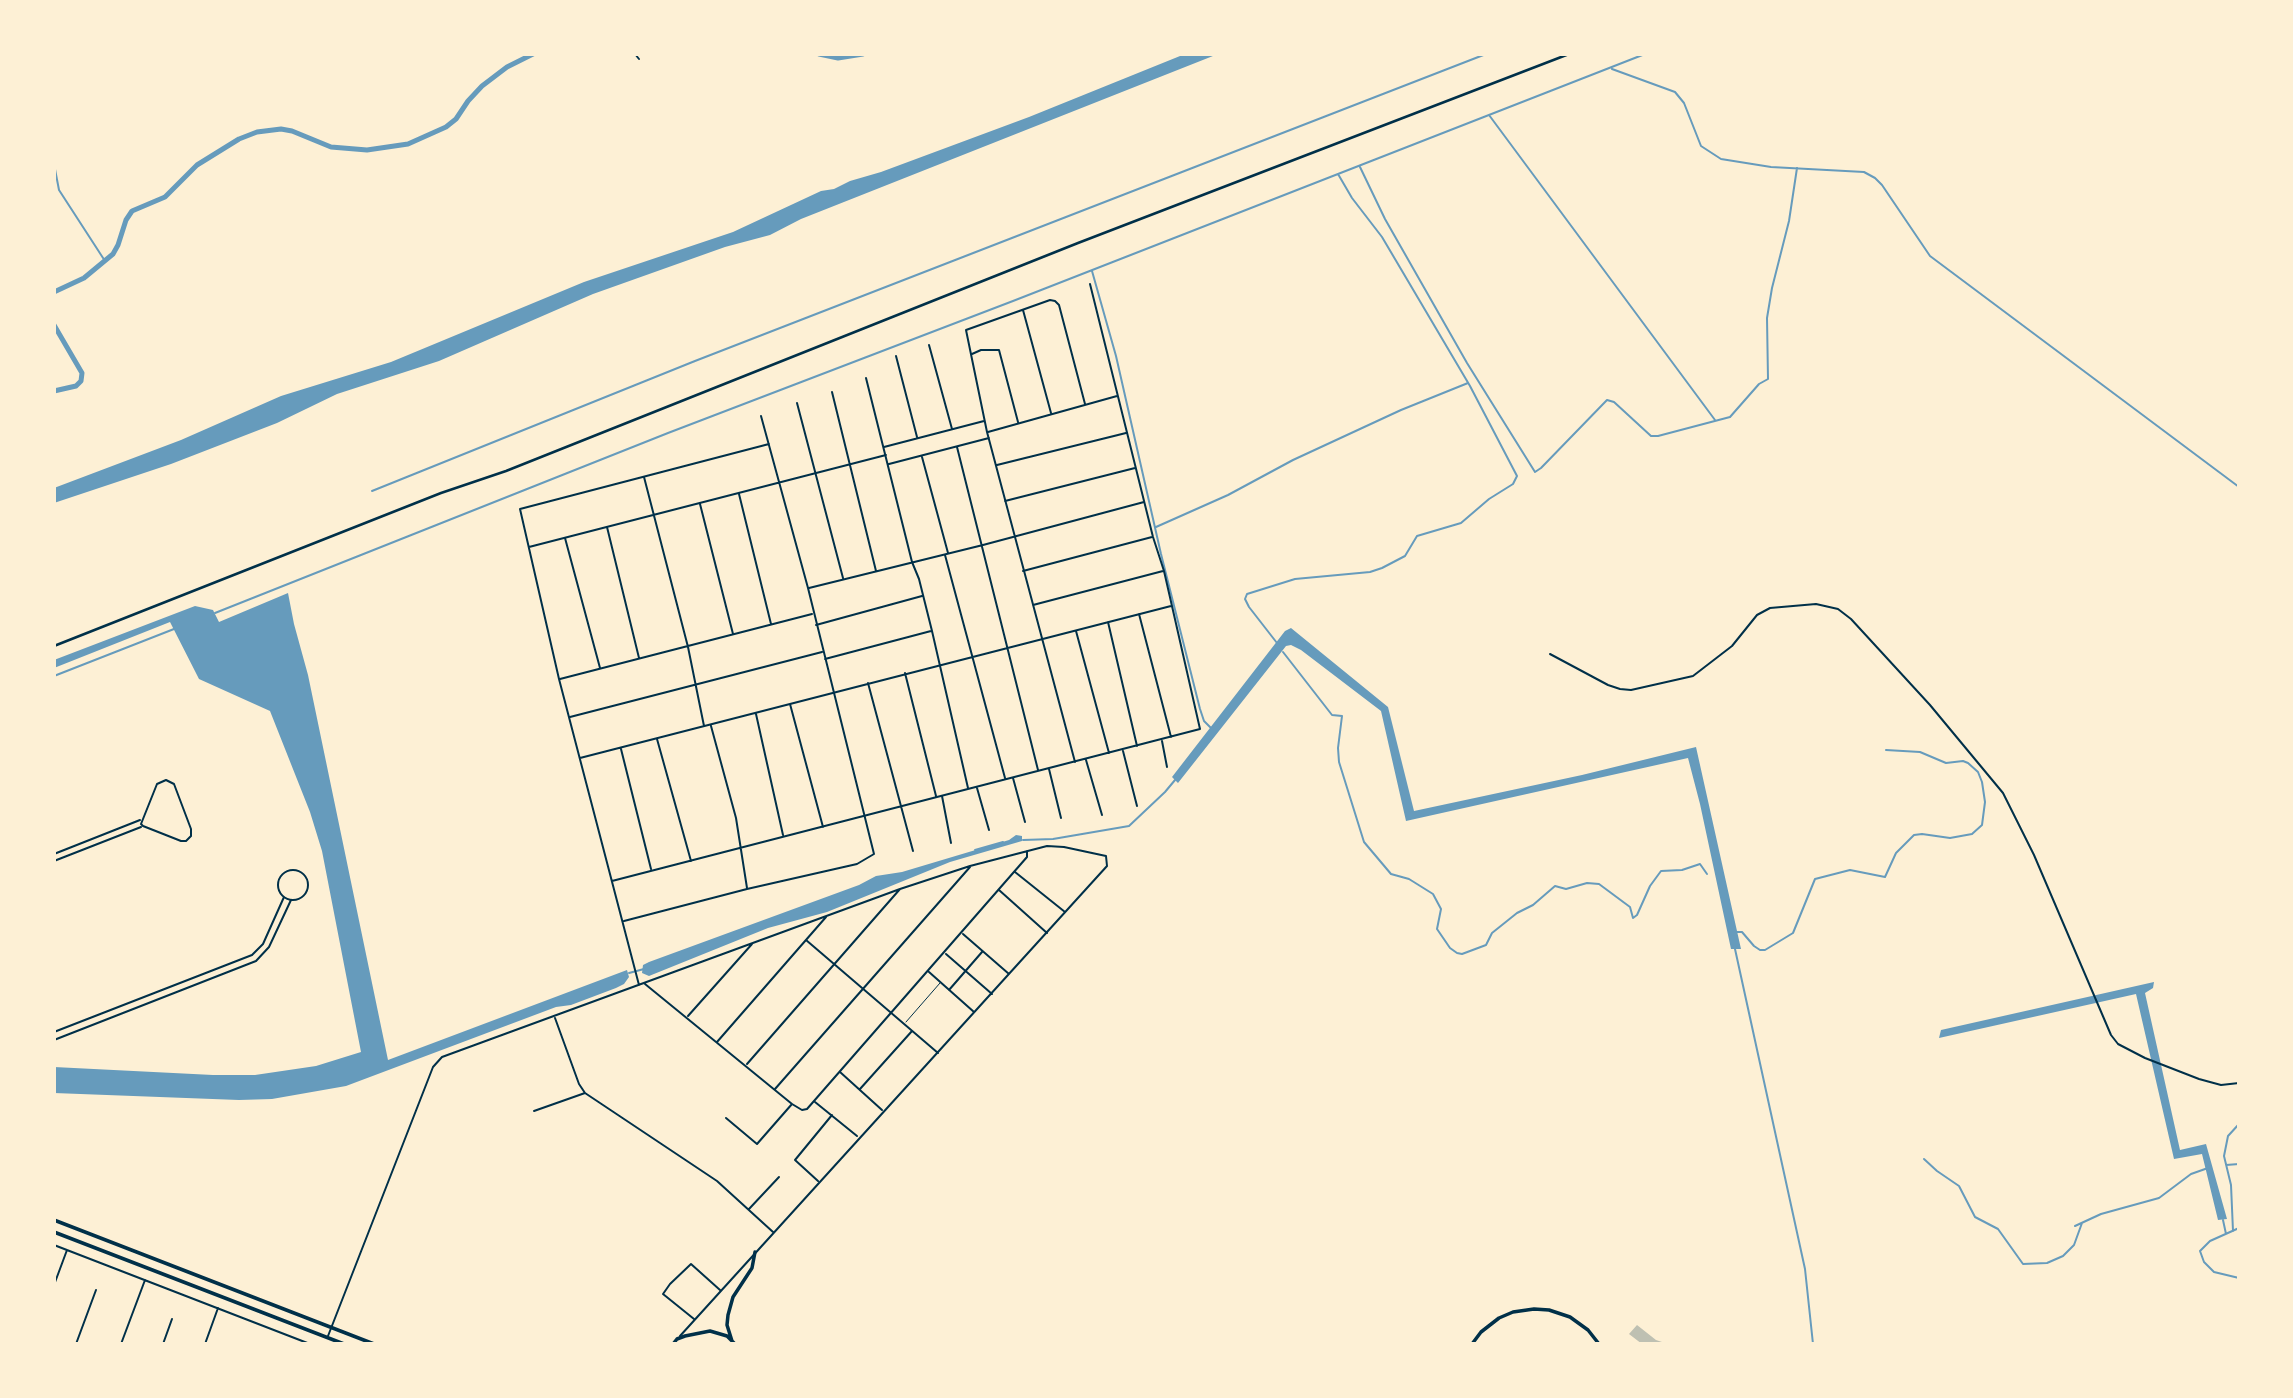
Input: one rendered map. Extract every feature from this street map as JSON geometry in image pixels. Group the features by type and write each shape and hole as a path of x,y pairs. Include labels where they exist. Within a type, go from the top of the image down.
{"main road":[{"path":"54,646 441,493 506,471 1078,243 1569,54"},
{"path":"54,1220 374,1344"},
{"path":"54,1231 344,1344"},
{"path":"734,1342 727,1325 727,1315 733,1297 752,1268 755,1252"},
{"path":"1472,1344 1481,1332 1499,1318 1520,1310 1534,1309 1549,1310 1571,1318 1588,1329 1599,1343"},
{"path":"673,1344 677,1339 710,1331 727,1336 734,1342"}],"street":[{"path":"635,54 639,59"},
{"path":"612,881 1200,729 1164,571 1153,537 1090,284"},
{"path":"1074,762 987,432 966,330 1050,300 1055,301 1059,305 1085,404"},
{"path":"1023,309 1051,414"},
{"path":"929,345 952,429"},
{"path":"971,355 981,350 999,350 1018,423"},
{"path":"896,356 917,438"},
{"path":"866,379 932,631 968,789"},
{"path":"832,392 876,570"},
{"path":"987,432 1118,396"},
{"path":"797,403 843,579"},
{"path":"622,921 857,864 871,858 874,851 761,416"},
{"path":"884,447 985,421"},
{"path":"997,465 1127,432"},
{"path":"888,464 989,439"},
{"path":"639,985 559,680 520,514 521,508 769,444"},
{"path":"957,447 1038,771"},
{"path":"528,547 886,454"},
{"path":"921,456 1005,779"},
{"path":"1006,500 1136,468"},
{"path":"644,476 688,647 704,726"},
{"path":"739,493 771,625"},
{"path":"807,588 1144,502"},
{"path":"700,503 733,634"},
{"path":"606,526 639,659"},
{"path":"565,537 600,669"},
{"path":"1023,571 1153,537"},
{"path":"1031,606 1164,571"},
{"path":"816,625 923,596"},
{"path":"1550,654 1608,685 1631,690 1693,676 1732,646 1757,615 1770,608 1816,604 1838,609 1851,619 1930,705 2003,793 2034,855 2111,1035 2123,1048 2145,1058 2216,1084 2239,1083"},
{"path":"580,758 1172,606"},
{"path":"1138,613 1171,737"},
{"path":"559,680 813,614"},
{"path":"1107,621 1137,746"},
{"path":"1076,630 1109,753"},
{"path":"825,659 932,631"},
{"path":"570,717 823,652"},
{"path":"905,673 936,797"},
{"path":"868,683 913,851"},
{"path":"790,703 822,827"},
{"path":"755,713 784,837"},
{"path":"711,724 736,818 747,889"},
{"path":"657,738 691,861"},
{"path":"1161,740 1167,767"},
{"path":"621,748 652,872"},
{"path":"1123,750 1137,806"},
{"path":"1086,759 1102,815"},
{"path":"1048,768 1062,818"},
{"path":"1012,777 1025,822"},
{"path":"54,861 143,827 181,841 188,839 192,833 174,785 169,780 161,780 157,784 141,820 143,827"},
{"path":"977,787 989,830"},
{"path":"942,796 951,843"},
{"path":"54,854 141,820"},
{"path":"328,1337 435,1064 446,1055 900,888 970,866 1043,847 1065,846 1101,853 1108,860 1107,866 677,1339"},
{"path":"644,983 792,1104 805,1110 945,954 1027,857 1027,850"},
{"path":"774,1089 970,866"},
{"path":"297,871 306,879 307,888 300,898 291,900 284,897 279,890 281,877 288,872 297,871"},
{"path":"1015,872 1066,912"},
{"path":"746,1066 900,888"},
{"path":"999,890 1047,934"},
{"path":"54,1032 252,955 263,944 284,897"},
{"path":"54,1040 256,961 269,947 291,900"},
{"path":"717,1042 827,916"},
{"path":"962,933 1010,975"},
{"path":"806,940 938,1053"},
{"path":"687,1018 752,944"},
{"path":"949,990 983,952"},
{"path":"945,954 992,994"},
{"path":"928,971 975,1013"},
{"path":"555,1017 579,1084 585,1093 733,1194 773,1232"},
{"path":"860,1089 912,1030"},
{"path":"840,1072 883,1111"},
{"path":"534,1111 585,1093"},
{"path":"814,1101 859,1137"},
{"path":"726,1118 757,1144 792,1104"},
{"path":"819,1182 795,1160 832,1115"},
{"path":"749,1209 779,1177"},
{"path":"54,1245 310,1344"},
{"path":"54,1285 68,1250"},
{"path":"695,1320 663,1294 670,1284 693,1264 720,1290"},
{"path":"121,1344 145,1280"},
{"path":"76,1344 96,1290"},
{"path":"205,1344 218,1308"},
{"path":"163,1344 172,1319"},
{"path":"292,1344 294,1337"}],"lane":[{"path":"904,1024 940,982"}],"water":[{"path":"1185,54 1218,54 801,219 770,235 725,247 593,294 439,361 337,394 277,423 171,464 54,503 54,488 181,440 281,396 391,362 584,282 733,232 821,191 834,189 1029,117"},
{"path":"288,593 308,675 388,1060 627,970 629,977 624,984 616,988 571,1005 556,1007 346,1086 272,1099 239,1100 54,1093 54,1067 255,1075 316,1066 361,1052 322,851 310,812 270,711 199,679 170,622 54,668 54,660 195,606 213,610 219,622"},
{"path":"1291,628 1388,707 1414,811 1696,747 1741,949 1731,949 1688,758 1406,821 1381,711 1291,645 1286,646 1178,783 1172,777 1285,631"},
{"path":"1016,835 1022,836 1022,841 950,862 827,912 768,928 649,976 642,973 643,965 649,962 859,885 876,876 902,872 1009,840"},
{"path":"2154,982 2153,988 2145,993 2180,1150 2206,1144 2227,1219 2218,1220 2202,1154 2174,1159 2136,994 1939,1038 1941,1030"}],"building":[{"path":"1637,1325 1656,1340 1668,1344 1642,1344 1629,1334"}],"waterway":[{"path":"54,292 84,278 113,254 132,211 165,197 197,165 239,139 257,132 281,129 331,147 367,150 408,144 446,127 456,119 482,86 507,67 533,54"},
{"path":"819,54 838,58 863,54"},
{"path":"372,491 695,361 1486,54"},
{"path":"215,613 668,433 1645,54"},
{"path":"1612,69 1675,92 1684,103 1701,146 1721,159 1771,167 1864,172 1875,178 1930,256 2239,487"},
{"path":"1489,115 1715,420"},
{"path":"54,164 59,190 105,261"},
{"path":"1360,167 1385,219 1467,363 1535,472 1607,400 1614,402 1651,436 1658,436 1730,417 1759,384 1768,379 1767,318 1789,221 1797,168"},
{"path":"1277,643 1249,607 1245,599 1247,594 1295,579 1370,572 1382,568 1405,556 1417,536 1461,523 1489,499 1513,484 1517,476 1470,386 1382,237 1352,198 1338,174"},
{"path":"1092,271 1116,356 1200,709 1204,721 1211,728"},
{"path":"54,325 82,373 81,381 76,386 54,391"},
{"path":"1156,527 1228,495 1293,460 1401,410 1468,383"},
{"path":"54,676 174,629"},
{"path":"1283,652 1332,715 1342,716 1339,762 1364,842 1391,874 1409,879 1433,894 1441,909 1437,929 1450,948 1457,953 1462,954 1486,945 1492,933 1555,886 1566,889 1587,883 1599,884 1630,907 1633,918 1661,871 1682,870 1700,864 1707,874"},
{"path":"1736,932 1742,932 1754,946 1765,950 1793,933 1815,879 1850,870 1885,877 1896,853 1914,835 1950,838 1972,834 1982,825 1985,802 1982,782 1978,772 1968,763 1946,763 1920,752 1886,750"},
{"path":"1023,840 1053,839 1129,826 1175,780"},
{"path":"975,850 1003,842"},
{"path":"1735,949 1805,1269 1813,1344"},
{"path":"629,973 644,969"},
{"path":"2233,1231 2231,1185 2224,1156 2228,1136 2239,1124"},
{"path":"1924,1159 1959,1186 1975,1217 1998,1229 2023,1264 2047,1263 2063,1256 2074,1245 2082,1223"},
{"path":"2226,1165 2239,1164"},
{"path":"2075,1226 2101,1214 2159,1198 2191,1174 2208,1168"},
{"path":"2223,1220 2226,1234"},
{"path":"2239,1228 2210,1241 2200,1251 2204,1262 2214,1272 2239,1278"}]}
